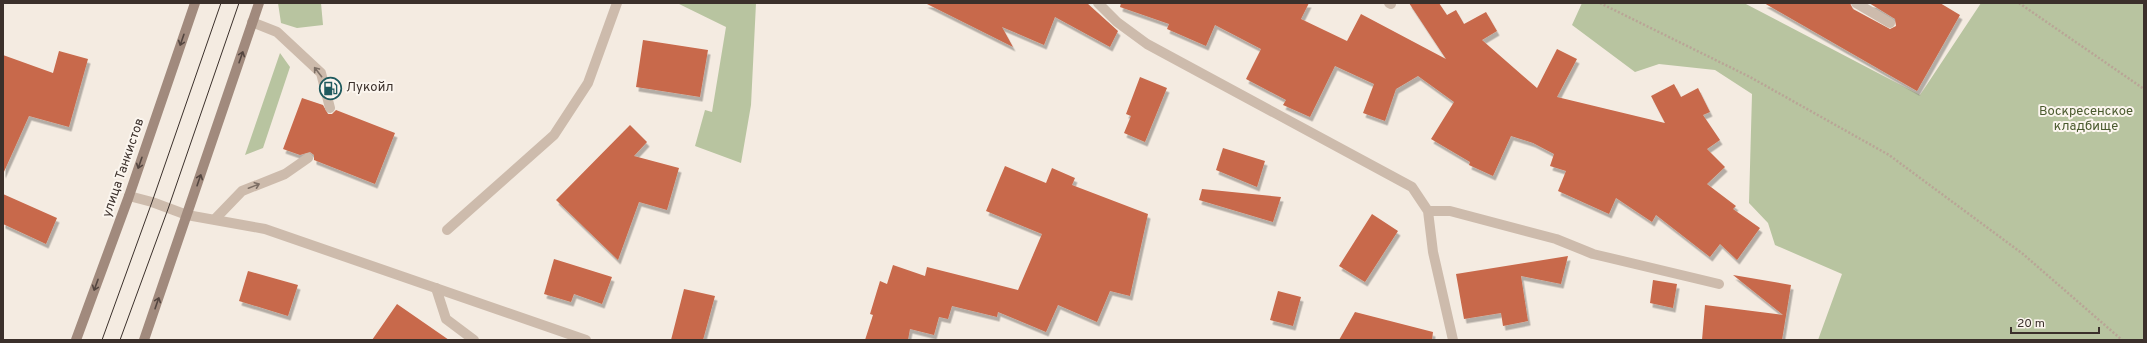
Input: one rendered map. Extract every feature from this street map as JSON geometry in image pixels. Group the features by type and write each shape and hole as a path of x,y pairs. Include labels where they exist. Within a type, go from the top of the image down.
{"main road":[{"name":"улица Танкистов","path":"76,340 129,196 195,3"},
{"path":"144,340 259,3"}],"street":[{"path":"447,230 554,135 588,83 617,3"},
{"path":"1098,3 1117,22 1147,44 1412,187 1428,211 1433,252 1453,340"},
{"path":"1856,3 1890,23"},
{"path":"252,22 277,32 321,73 330,108"},
{"path":"214,219 242,190 285,174 308,158"},
{"path":"129,196 152,202 187,215 265,229 586,340"},
{"path":"1428,211 1450,211 1556,239 1593,254 1719,284"},
{"path":"436,288 446,319 474,340"}],"path":[{"path":"1600,3 1750,77 1889,155 2023,254 2122,340"},
{"path":"2019,3 2144,89"}],"green space":[{"path":"278,3 321,3 323,25 297,28 281,23"},
{"path":"677,3 756,3 751,105 741,163 695,146 705,110 712,112 726,27"},
{"name":"Воскресенское кладбище","path":"1582,3 1744,3 1920,95 1981,3 2144,3 2144,340 1818,340 1842,274 1775,245 1768,223 1749,203 1752,94 1715,70 1659,64 1635,72 1572,25"},
{"path":"280,53 290,67 263,148 245,155"}],"building":[{"path":"925,3 1087,3 1118,31 1110,47 1055,17 1044,45 1002,27 1013,47"},
{"path":"1121,3 1309,3 1301,19 1347,41 1361,14 1446,59 1409,3 1439,3 1447,15 1456,10 1464,24 1486,12 1497,31 1482,40 1537,88 1557,49 1577,59 1557,97 1665,123 1651,96 1674,84 1681,97 1698,88 1710,112 1703,115 1720,140 1707,149 1725,167 1707,184 1736,206 1733,209 1760,228 1737,260 1720,244 1710,257 1656,215 1652,222 1616,198 1609,214 1558,191 1566,171 1550,166 1554,154 1533,143 1511,136 1493,176 1469,165 1470,162 1431,139 1454,102 1418,76 1396,89 1385,121 1363,113 1374,84 1335,66 1310,117 1283,105 1286,100 1246,79 1261,49 1215,25 1206,46 1167,29 1169,24 1120,7"},
{"path":"1764,3 1850,3 1853,9 1890,29 1896,26 1895,19 1869,3 1940,3 1960,15 1917,91"},
{"path":"643,40 708,50 700,97 636,87"},
{"path":"59,51 88,59 69,127 29,116 3,174 3,55 53,73"},
{"path":"1140,77 1167,88 1145,142 1124,133 1131,116 1126,114"},
{"path":"302,98 323,105 328,114 332,114 336,110 395,133 375,184 314,160 314,155 310,152 300,155 283,149"},
{"path":"630,125 647,142 634,156 679,168 667,210 639,202 618,260 556,200"},
{"path":"1223,148 1265,161 1257,187 1216,170"},
{"path":"1005,166 1046,183 1052,168 1075,178 1072,185 1148,214 1130,296 1110,291 1097,322 1058,305 1046,332 998,312 997,317 952,306 948,319 939,317 934,335 910,329 908,340 865,340 873,315 870,314 880,281 887,284 893,265 925,276 927,267 1018,290 1042,234 986,211"},
{"path":"1202,189 1281,197 1273,222 1199,200"},
{"path":"3,194 57,218 46,244 3,224"},
{"path":"1372,214 1398,231 1365,282 1339,266"},
{"path":"1568,256 1561,284 1521,276 1528,321 1503,326 1501,313 1464,319 1456,274"},
{"path":"554,259 612,277 602,304 574,294 571,302 544,294"},
{"path":"248,271 298,285 288,316 239,301"},
{"path":"1733,275 1791,285 1782,340 1702,340 1705,305 1783,315"},
{"path":"1653,280 1677,284 1673,308 1650,303"},
{"path":"684,289 715,296 703,340 671,340"},
{"path":"1278,291 1301,297 1293,326 1270,320"},
{"path":"397,304 449,340 372,340"},
{"path":"1355,312 1433,332 1432,340 1339,340"}],"tram line":[{"path":"102,340 221,3"},
{"path":"120,340 168,209 239,3"}],"place":[{"name":"Лукойл","path":"331,88"}]}
